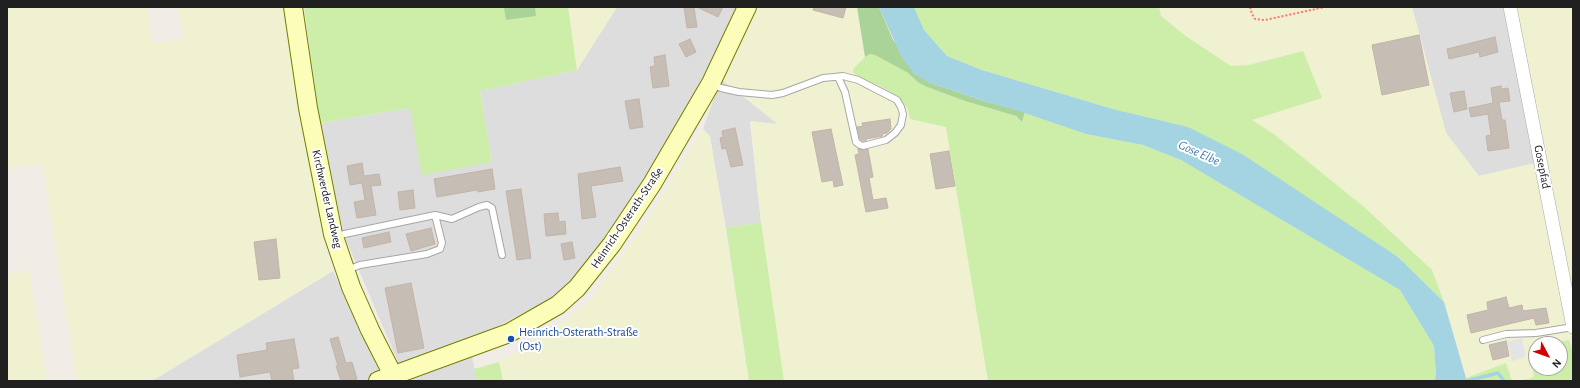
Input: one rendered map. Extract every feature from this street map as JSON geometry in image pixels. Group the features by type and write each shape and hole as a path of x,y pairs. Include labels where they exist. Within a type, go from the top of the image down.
{"street":[{"name":"Kirchwerder Landweg","path":"293,7 308,108 334,237 351,287 389,379"},
{"name":"Heinrich-Osterath-Straße","path":"389,379 510,333 558,305 577,288 612,244 648,190 711,83 747,7"},
{"name":"Gosepfad","path":"1510,7 1573,327"}],"lane":[{"path":"711,83 721,88 772,95 783,93 823,78 838,77 858,80 897,100 903,114 901,125 895,133 886,140 863,146 856,142 845,92 838,77"},
{"path":"334,237 435,215 452,219 487,205 492,208 502,255"},
{"path":"345,271 360,265 427,254 440,249 442,243 435,215"},
{"path":"1483,340 1506,334 1536,333 1573,327"}],"path":[{"path":"1250,7 1255,19 1265,20 1324,7"}],"shaded area":[{"path":"617,7 738,7 676,130 590,259 556,296 469,341 477,381 406,381 344,235 320,123 410,108 492,162 480,91 577,70"},
{"path":"1412,7 1503,7 1535,163 1479,176 1446,133"},
{"path":"721,79 779,125 750,121 761,222 726,228 710,137 703,129"},
{"path":"333,271 384,381 152,381"},
{"path":"1522,338 1526,357 1512,361 1507,342"}],"green space":[{"path":"7,7 147,7 153,43 184,38 178,7 288,7 322,234 333,271 152,381 77,381 42,163 7,170"},
{"path":"304,7 568,7 577,70 480,91 492,162 422,175 410,108 320,123"},
{"path":"504,7 535,7 536,16 506,20"},
{"path":"568,7 617,7 577,70"},
{"path":"753,7 857,7 865,57 854,68 856,76 880,86 899,97 908,109 910,119 946,126 988,381 784,381 761,222 750,121 778,124 721,79"},
{"path":"857,7 879,7 893,40 928,82 984,101 1025,112 1022,122 1016,116 965,101 927,87 919,83 908,73 875,55 870,54 865,57"},
{"path":"914,7 1159,7 1161,16 1187,37 1231,66 1249,65 1303,51 1322,98 1252,120 1275,135 1364,207 1432,270 1444,302 1398,257 1190,128 1113,109 982,70 947,56 924,30"},
{"path":"1159,7 1412,7 1446,133 1479,176 1535,163 1503,7 1573,7 1573,351 1568,340 1568,336 1528,336 1528,376 1534,377 1520,381 1512,381 1506,363 1466,378 1444,302 1432,270 1275,135 1252,120 1303,51 1249,65 1231,66 1187,37 1161,15"},
{"path":"870,54 875,55 908,73 919,83 927,87 965,101 1016,116 1022,122 1025,112 1086,134 1143,145 1181,160 1400,290 1434,346 1436,375 1434,381 988,381 946,127 910,119 908,109 899,97 880,86 856,76 853,72 854,68"},
{"path":"703,129 710,136 749,381 503,381 499,362 564,321 592,298 647,220"},
{"path":"761,222 784,381 749,381 726,228"},
{"path":"29,270 47,381 7,381 7,274"},
{"path":"1568,340 1573,353 1573,381 1520,381 1534,376 1568,376"},
{"path":"499,362 503,381 477,381 474,369"},
{"path":"1506,363 1512,381 1465,381 1466,378"}],"water":[{"name":"Gose Elbe","path":"879,7 914,7 924,30 947,56 982,70 1113,109 1188,127 1242,154 1398,257 1444,302 1466,378 1465,381 1434,381 1436,375 1434,346 1400,290 1181,160 1143,145 1086,134 928,82 914,74 901,56"}],"building":[{"path":"684,7 694,7 697,27 687,28"},
{"path":"697,7 723,7 718,17"},
{"path":"814,7 846,7 843,18 813,10"},
{"path":"1419,35 1429,85 1382,95 1372,45"},
{"path":"1495,37 1498,52 1480,57 1479,52 1449,59 1447,49"},
{"path":"690,39 696,52 686,57 679,44"},
{"path":"665,55 669,86 653,88 650,67 655,66 654,57"},
{"path":"1501,86 1501,89 1508,88 1510,101 1499,102 1502,120 1505,120 1509,148 1488,151 1486,136 1491,135 1488,114 1471,117 1469,108 1493,103 1491,88"},
{"path":"1464,91 1467,109 1454,112 1450,93"},
{"path":"639,99 643,127 630,129 625,101"},
{"path":"890,119 891,129 887,133 882,134 883,136 866,139 866,141 860,139 857,127 863,126 862,123"},
{"path":"735,128 743,165 731,167 726,148 722,149 720,138 723,137 722,131"},
{"path":"831,129 843,185 834,187 833,180 822,182 812,132"},
{"path":"858,149 868,149 873,177 869,178 873,200 886,198 888,208 866,212 855,155 859,154"},
{"path":"949,151 955,186 936,189 930,154"},
{"path":"362,163 364,176 379,174 381,185 371,186 376,215 357,218 354,202 365,200 362,183 350,185 347,166"},
{"path":"620,167 623,181 591,186 596,217 582,219 578,174"},
{"path":"492,169 495,189 478,192 477,190 437,197 434,179"},
{"path":"521,189 531,258 517,260 506,191"},
{"path":"413,190 415,208 400,210 398,192"},
{"path":"558,213 559,222 565,221 566,234 546,236 544,214"},
{"path":"431,228 435,244 411,251 406,234"},
{"path":"389,232 391,242 364,248 362,238"},
{"path":"276,239 280,278 259,280 254,242"},
{"path":"572,242 575,258 564,260 561,244"},
{"path":"411,283 424,348 398,353 385,288"},
{"path":"1506,297 1509,308 1522,305 1523,311 1546,308 1549,323 1536,325 1534,318 1471,333 1467,315 1488,310 1487,302"},
{"path":"338,337 346,363 352,362 357,379 341,381 330,339"},
{"path":"294,339 299,368 292,369 294,381 272,381 270,372 240,377 237,355 267,350 266,343"},
{"path":"1506,341 1509,356 1493,360 1489,345"}],"waterway":[{"path":"1466,381 1498,373 1504,381"}],"place":[{"name":"Heinrich-Osterath-Straße (Ost)","path":"511,339"}]}
